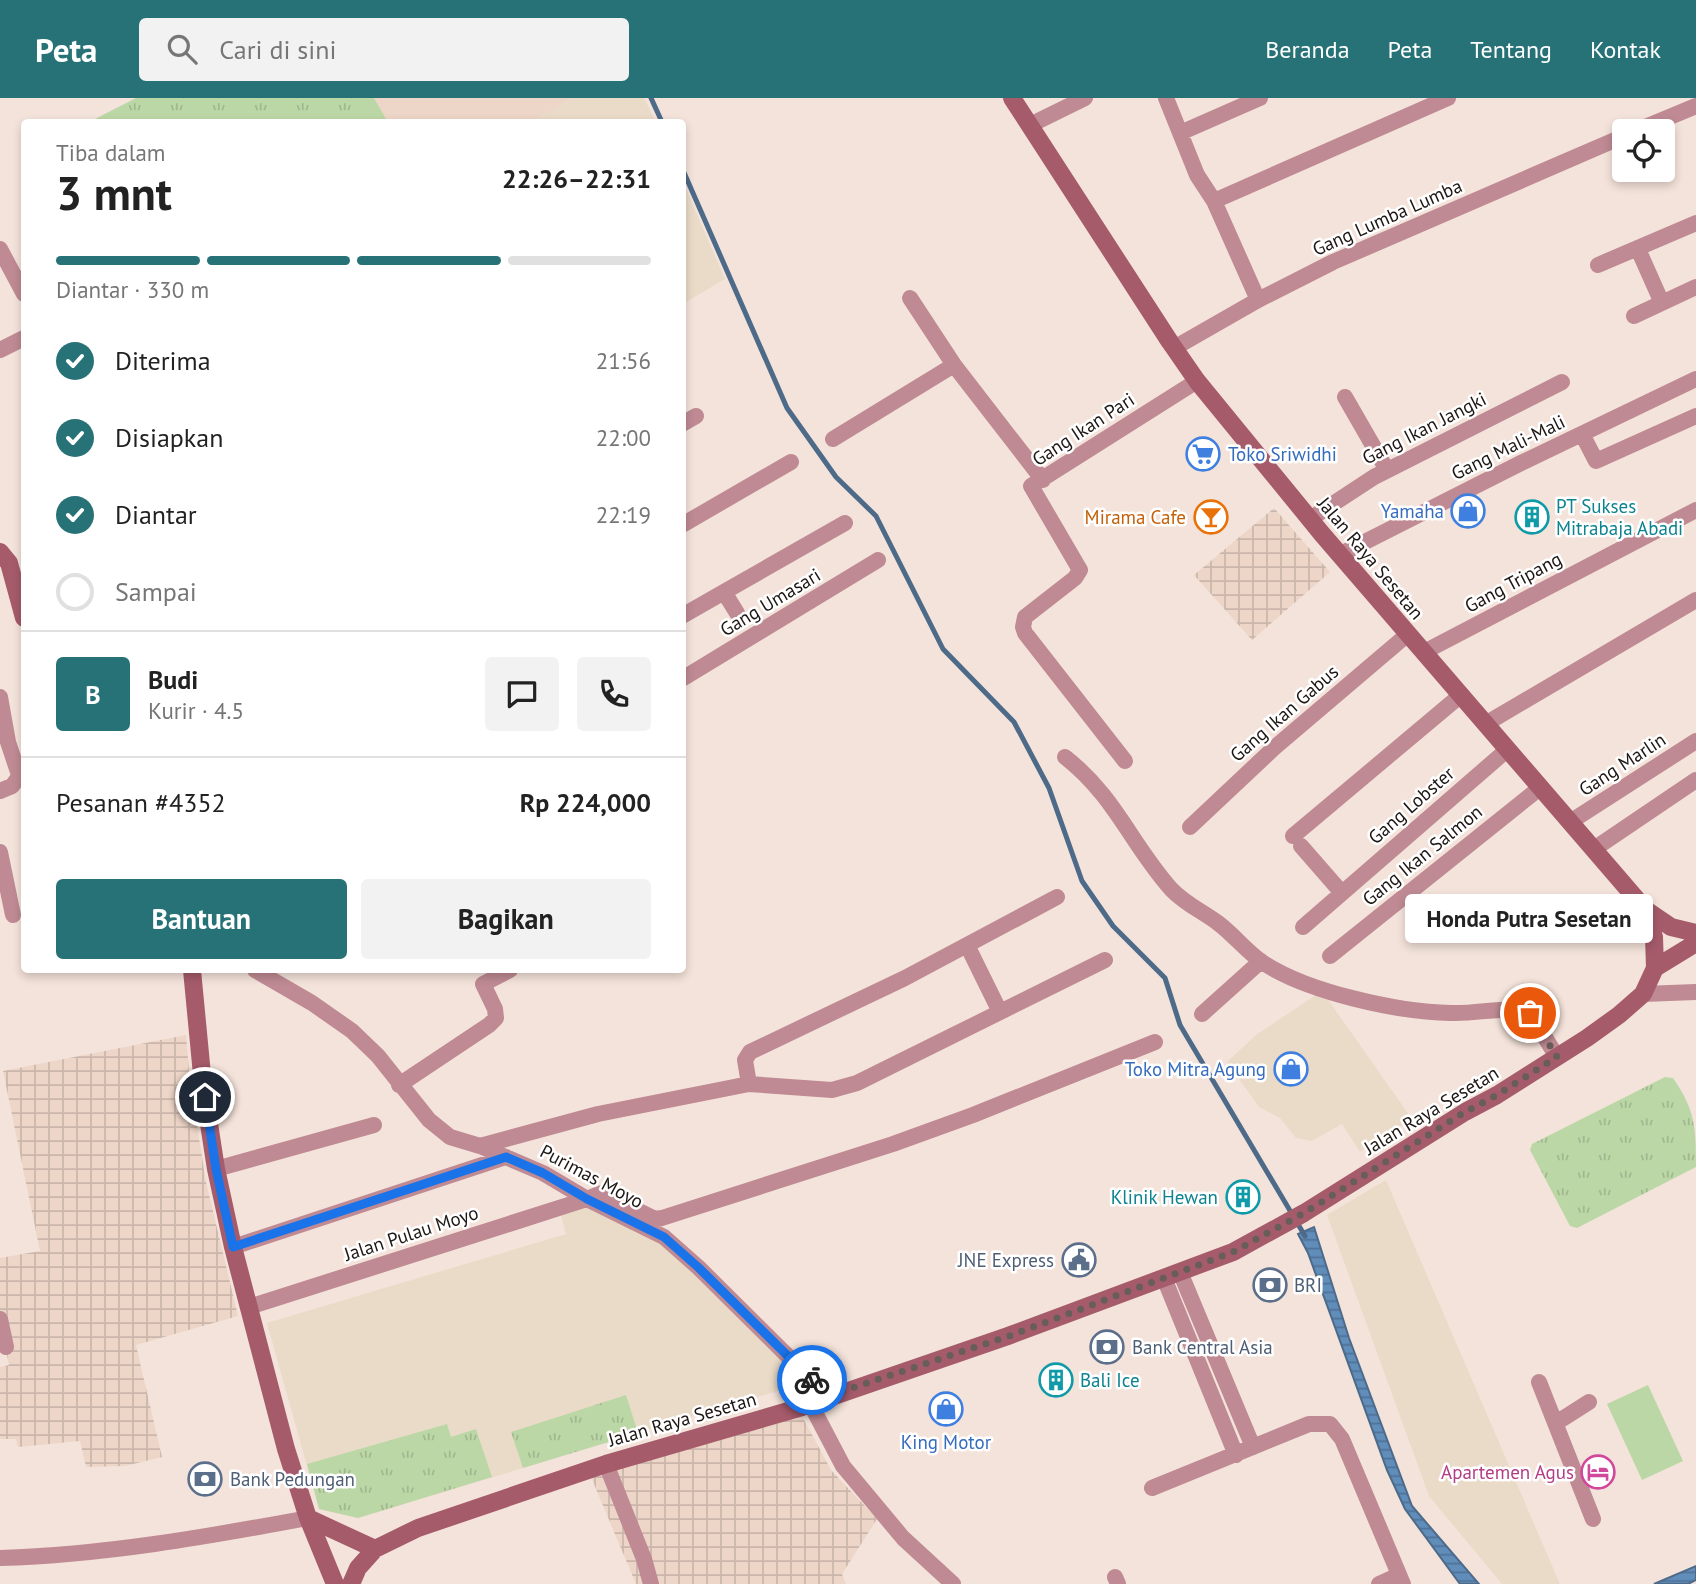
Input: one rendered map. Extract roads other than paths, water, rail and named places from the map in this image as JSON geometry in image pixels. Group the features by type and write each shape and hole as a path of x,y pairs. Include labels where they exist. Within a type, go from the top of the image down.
{"main road":[{"name":"Jalan Raya Sesetan","path":"351,1584 358,1568 375,1549 418,1528 606,1464 810,1403 1009,1336 1233,1252 1304,1213 1598,1031 1643,994 1655,968 1654,937 1646,910 1339,555 1198,381 1012,98"},
{"path":"0,552 9,563 21,607"},
{"path":"1646,910 1671,926 1696,933"},
{"path":"1655,968 1696,943"},
{"path":"192,973 203,1085 216,1169 233,1247 286,1449 308,1518 335,1584"},
{"path":"308,1518 375,1549"}],"street":[{"path":"1030,125 1085,98"},
{"path":"1166,98 1197,175 1214,201 1258,300"},
{"path":"1180,133 1260,98"},
{"path":"1214,201 1448,98"},
{"path":"1665,119 1696,106"},
{"name":"Gang Lumba Lumba","path":"1174,348 1258,300 1334,262 1612,141"},
{"path":"1598,265 1696,223"},
{"path":"0,249 21,288"},
{"path":"1638,249 1662,303"},
{"path":"1633,316 1696,287"},
{"path":"910,298 954,365 1043,480"},
{"path":"0,350 21,340"},
{"path":"833,439 954,365"},
{"name":"Gang Mali-Mali","path":"1339,555 1696,379"},
{"name":"Gang Ikan Pari","path":"1125,761 1025,633 1025,617 1075,578 1080,570 1031,486 1198,381"},
{"name":"Gang Ikan Jangki","path":"1310,519 1387,470 1562,382"},
{"path":"1345,397 1387,470"},
{"path":"1582,433 1596,461 1696,416"},
{"path":"686,523 791,462"},
{"name":"Gang Tripang","path":"1424,652 1696,510"},
{"path":"686,614 845,523"},
{"name":"Gang Umasari","path":"686,677 878,560"},
{"path":"724,592 737,613"},
{"path":"1487,723 1696,600"},
{"name":"Gang Ikan Gabus","path":"1190,827 1275,748 1408,634"},
{"path":"1342,893 1297,841 1461,695"},
{"path":"0,697 8,742 21,770"},
{"name":"Gang Marlin","path":"1570,822 1696,741"},
{"name":"Gang Lobster","path":"1303,927 1508,749"},
{"path":"1065,757 1103,793 1138,846 1171,888 1188,905 1202,911 1231,933 1261,961 1302,984 1385,1004 1451,1013 1525,1010 1530,1013 1557,1057"},
{"path":"0,791 15,784 21,774"},
{"path":"1594,849 1696,780"},
{"name":"Gang Ikan Salmon","path":"1330,956 1541,787"},
{"path":"0,852 13,915"},
{"path":"749,1084 745,1060 750,1052 905,978 1057,898"},
{"path":"967,945 1000,1012"},
{"path":"480,1146 598,1115 749,1084 832,1090 857,1083 1105,960"},
{"path":"1202,1014 1261,961"},
{"name":"Purimas Moyo","path":"260,973 312,1003 352,1031 378,1056 400,1085 450,1138 480,1146 543,1173 587,1199 664,1237 699,1268 828,1396"},
{"path":"400,1085 489,1026 496,1018 495,1009 480,976"},
{"path":"1643,994 1696,992"},
{"path":"587,1199 602,1193 655,1219 662,1218 893,1144 973,1115 1154,1042"},
{"path":"216,1169 374,1125"},
{"path":"233,1247 506,1157"},
{"name":"Jalan Pulau Moyo","path":"248,1307 587,1199"},
{"path":"1172,1275 1253,1447"},
{"path":"1172,1275 1236,1455"},
{"path":"0,1319 6,1347"},
{"path":"1539,1382 1593,1520"},
{"path":"1556,1423 1589,1402"},
{"path":"810,1403 843,1466 903,1538 953,1584"},
{"path":"1152,1488 1309,1424 1331,1424 1342,1439 1401,1580 1379,1584"},
{"path":"606,1464 644,1559 651,1584"},
{"path":"0,1558 33,1557 199,1538 308,1518"}],"water":[{"path":"1314,1227 1349,1338 1412,1506 1479,1584 1460,1584 1405,1509 1387,1470 1308,1253 1298,1234"},
{"path":"1696,1566 1696,1580 1688,1584 1654,1584"}],"waterway":[{"path":"651,98 661,119"},
{"path":"686,177 787,408 836,477 876,516 943,649 1014,722 1049,788 1082,881 1113,926 1165,978 1180,1025 1305,1236"}],"place":[{"name":"Toko Sriwidhi","path":"1203,454"},
{"name":"Yamaha","path":"1468,511"},
{"name":"Mirama Cafe","path":"1211,517"},
{"name":"PT Sukses Mitrabaja Abadi","path":"1532,517"},
{"name":"Honda Putra Sesetan","path":"1530,1013"},
{"name":"Toko Mitra Agung","path":"1291,1069"},
{"name":"Klinik Hewan","path":"1243,1197"},
{"name":"JNE Express","path":"1079,1260"},
{"name":"BRI","path":"1270,1285"},
{"name":"Bank Central Asia","path":"1107,1347"},
{"name":"Bali Ice","path":"1056,1380"},
{"name":"King Motor","path":"946,1409"},
{"name":"Apartemen Agus","path":"1598,1472"},
{"name":"Bank Pedungan","path":"205,1479"}]}
